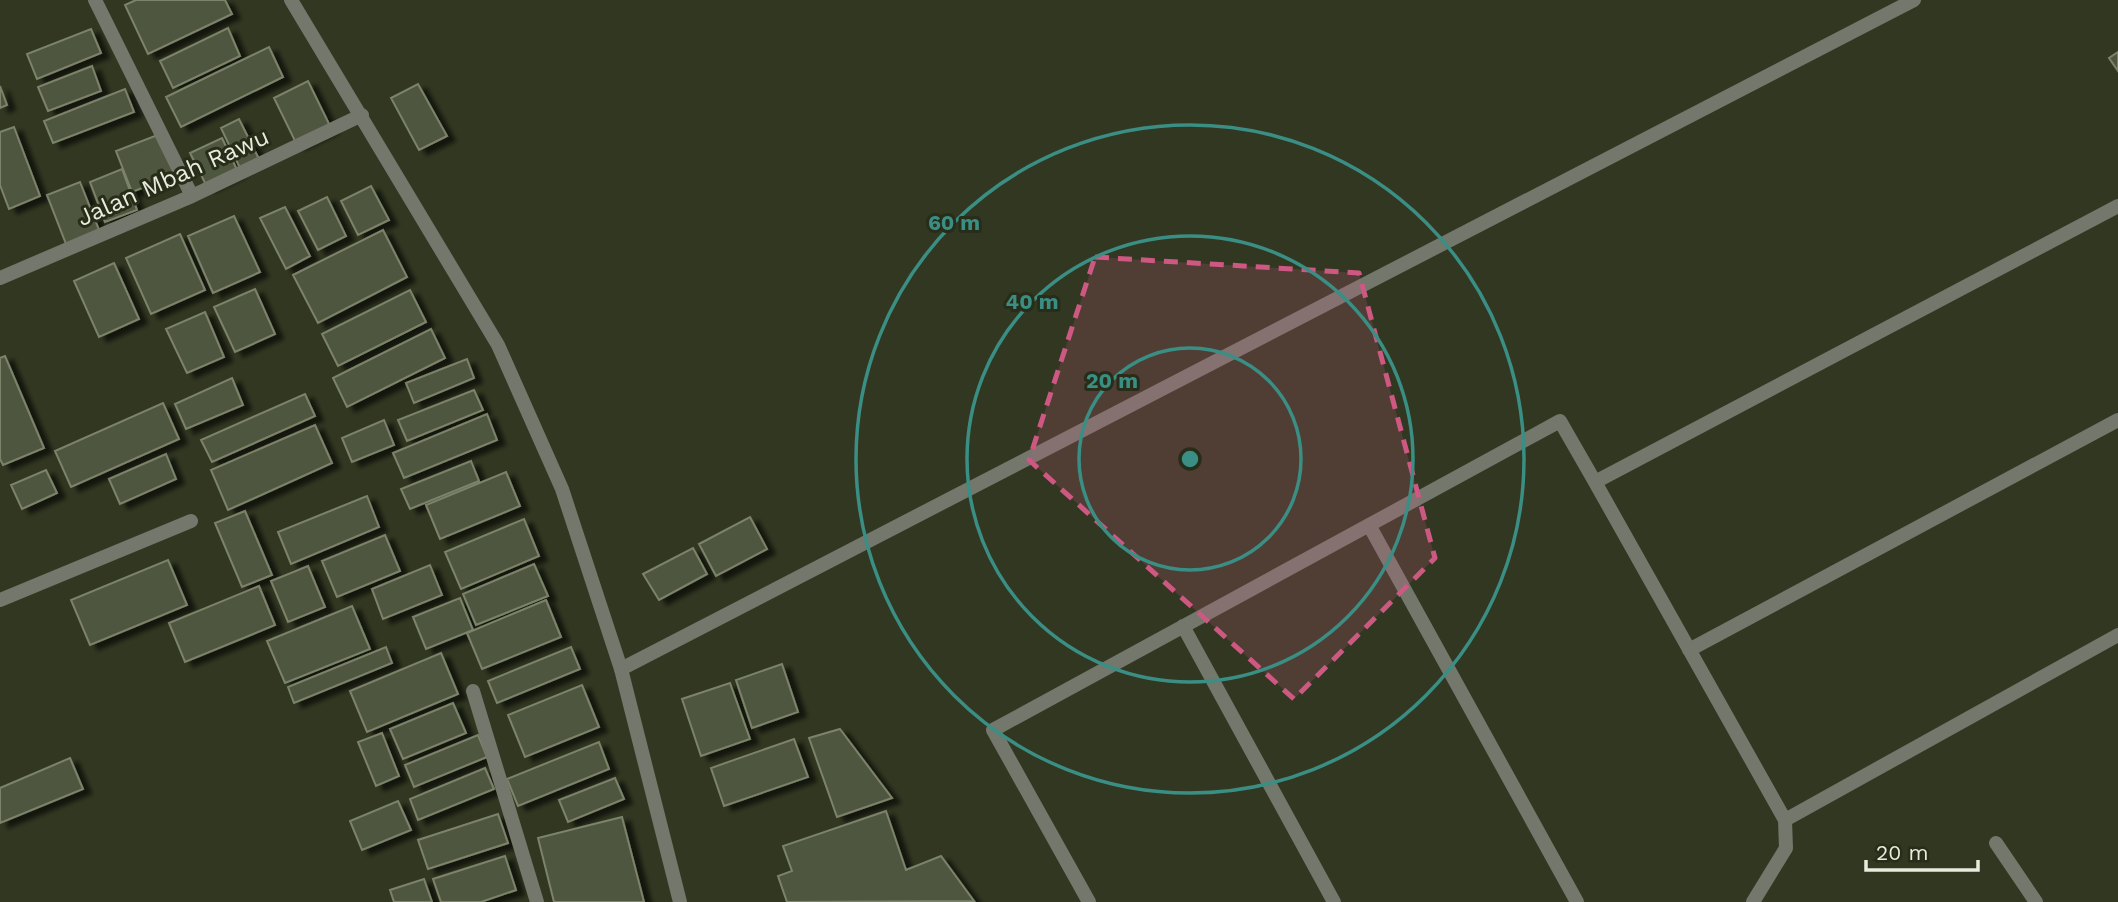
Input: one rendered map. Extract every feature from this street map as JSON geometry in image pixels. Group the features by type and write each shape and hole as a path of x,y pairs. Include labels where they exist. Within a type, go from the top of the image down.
{"street":[{"path":"95,0 192,196"},
{"path":"291,0 498,345 562,489 621,668 680,902"},
{"path":"621,668 1914,0"},
{"name":"Jalan Mbah Rawu","path":"0,278 192,196 362,115"},
{"path":"1595,482 2118,206"},
{"path":"1689,650 2118,420"},
{"path":"1089,902 993,730 1560,421 1785,820 1786,848 1753,902"},
{"path":"0,600 191,522"},
{"path":"1369,525 1577,902"},
{"path":"1183,626 1335,902"},
{"path":"1785,820 2118,635"},
{"path":"473,691 537,902"},
{"path":"1997,843 2036,902"}],"highlighted area":[{"path":"1095,257 1359,273 1435,558 1294,699 1029,460"}],"building":[{"path":"136,0 225,0 232,14 148,54 125,5"},
{"path":"228,28 240,56 173,88 160,61"},
{"path":"91,29 101,53 37,79 27,54"},
{"path":"269,47 283,77 181,127 166,97"},
{"path":"2118,52 2118,71 2109,58"},
{"path":"92,66 101,91 48,111 38,87"},
{"path":"308,81 331,128 297,145 274,98"},
{"path":"418,84 447,136 419,150 391,98"},
{"path":"0,86 7,105 0,108"},
{"path":"125,89 134,112 53,143 44,121"},
{"path":"239,119 259,159 240,168 221,128"},
{"path":"14,127 40,196 9,209 0,185 0,132"},
{"path":"160,134 176,175 132,192 116,151"},
{"path":"222,138 238,172 207,187 190,153"},
{"path":"122,169 137,210 105,222 90,182"},
{"path":"80,182 99,230 66,244 47,195"},
{"path":"371,186 389,220 358,235 341,201"},
{"path":"327,197 346,236 318,250 298,211"},
{"path":"285,207 310,256 286,269 260,218"},
{"path":"234,216 260,272 213,293 188,236"},
{"path":"383,230 407,277 318,323 293,275"},
{"path":"180,234 205,290 151,314 126,258"},
{"path":"114,263 139,319 99,337 74,281"},
{"path":"255,289 275,334 235,352 214,307"},
{"path":"410,290 426,322 338,366 322,334"},
{"path":"205,312 224,357 187,373 166,329"},
{"path":"431,329 445,358 347,407 333,378"},
{"path":"5,356 44,448 3,465 0,459 0,358"},
{"path":"467,359 474,378 414,403 406,383"},
{"path":"232,378 243,405 186,429 175,404"},
{"path":"474,390 483,410 407,441 398,420"},
{"path":"305,394 315,416 212,462 201,440"},
{"path":"163,403 179,439 71,487 55,451"},
{"path":"487,414 497,440 404,478 393,453"},
{"path":"384,420 394,445 352,462 342,438"},
{"path":"315,425 332,463 228,510 211,470"},
{"path":"166,454 176,479 120,504 109,479"},
{"path":"471,461 479,481 410,509 401,489"},
{"path":"46,470 57,493 22,509 11,485"},
{"path":"506,472 520,506 440,539 426,505"},
{"path":"367,496 379,527 291,564 278,532"},
{"path":"245,511 272,575 242,587 215,523"},
{"path":"750,517 767,549 716,576 699,544"},
{"path":"524,519 539,556 461,589 445,552"},
{"path":"385,535 400,571 337,597 322,561"},
{"path":"693,548 707,574 659,600 643,574"},
{"path":"168,560 187,605 90,645 71,600"},
{"path":"534,564 548,596 476,625 463,594"},
{"path":"430,565 442,595 383,619 372,589"},
{"path":"308,566 325,607 288,622 271,581"},
{"path":"259,586 275,625 185,662 169,623"},
{"path":"460,598 473,630 426,649 413,617"},
{"path":"546,600 561,637 482,669 467,633"},
{"path":"352,606 370,649 285,683 267,641"},
{"path":"386,647 392,663 294,703 288,687"},
{"path":"571,647 580,669 497,703 488,681"},
{"path":"441,653 458,694 367,732 350,691"},
{"path":"782,664 798,712 752,728 736,680"},
{"path":"730,683 750,739 701,756 682,699"},
{"path":"582,685 599,727 525,757 508,715"},
{"path":"453,703 466,733 403,759 390,729"},
{"path":"840,729 892,798 837,817 809,738"},
{"path":"382,733 399,776 376,786 358,742"},
{"path":"478,735 487,757 414,787 405,765"},
{"path":"794,739 808,777 724,806 711,768"},
{"path":"599,742 609,769 518,806 507,779"},
{"path":"70,758 83,789 0,823 0,788"},
{"path":"485,768 494,789 418,820 410,799"},
{"path":"615,778 624,799 568,822 559,800"},
{"path":"398,801 411,830 362,850 350,821"},
{"path":"886,811 906,870 941,856 974,901 787,902 778,876 792,871 783,846"},
{"path":"498,814 508,843 428,869 418,840"},
{"path":"622,817 644,902 554,902 538,838"},
{"path":"505,856 516,890 481,902 441,902 433,879"},
{"path":"424,879 432,902 394,902 390,890"}]}
